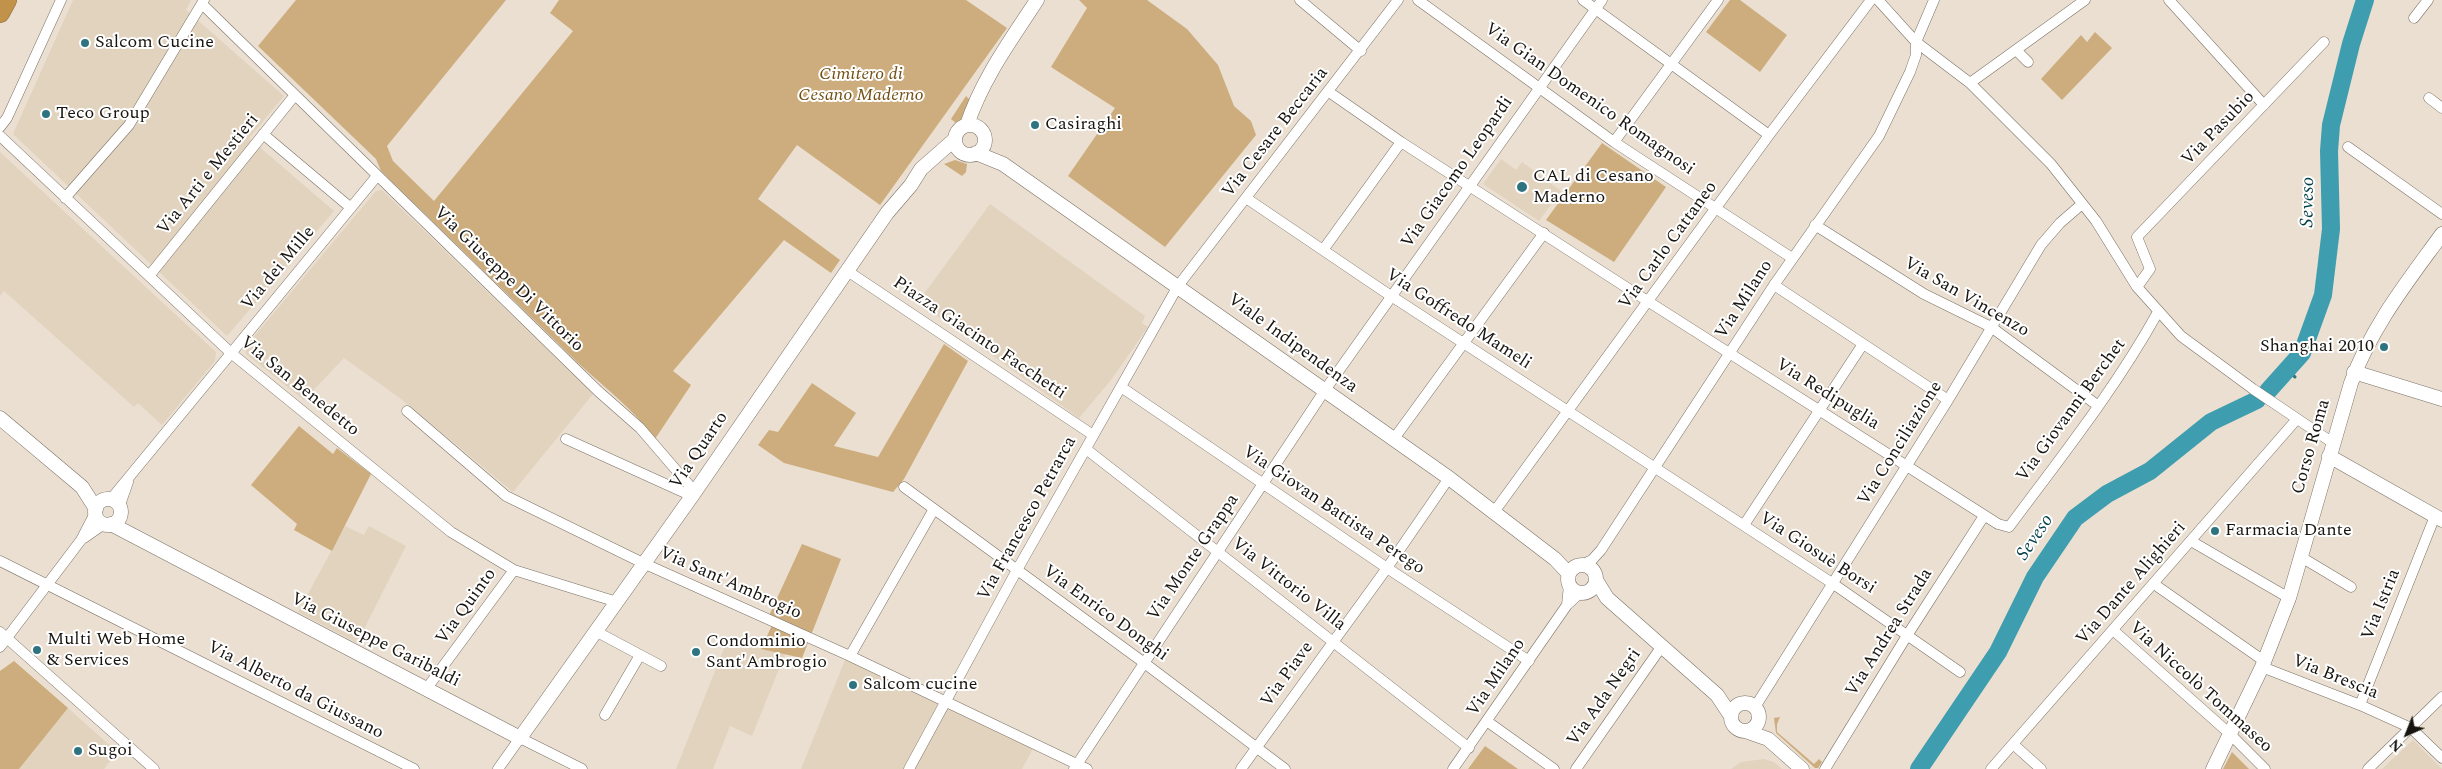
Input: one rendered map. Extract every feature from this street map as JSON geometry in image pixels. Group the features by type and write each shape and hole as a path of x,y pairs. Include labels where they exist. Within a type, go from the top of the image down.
{"highway":[{"path":"0,13 7,0"}],"street":[{"path":"0,127 6,118 61,0"},
{"path":"971,140 973,106 988,76 1037,0"},
{"path":"1300,0 1361,51"},
{"name":"Via Cesare Beccaria","path":"1178,286 1361,51 1398,0"},
{"name":"Via Gian Domenico Romagnosi","path":"1418,0 1614,142 1792,258"},
{"path":"1583,0 1770,135"},
{"name":"Via Giacomo Leopardi","path":"1325,390 1390,295 1470,186 1538,86 1602,0"},
{"path":"1614,142 1718,0"},
{"name":"Via Carlo Cattaneo","path":"1494,512 1871,0"},
{"path":"1878,0 1916,42 1970,84 2058,174 2096,221 2137,287 2181,336 2253,390 2297,419 2331,450 2438,518"},
{"name":"Via Milano","path":"1453,769 1488,722 1567,605 1589,562 1599,552 1792,258 1883,130 1916,55 1916,42 1934,0"},
{"path":"1970,84 2085,0"},
{"path":"2169,0 2264,106"},
{"path":"2414,18 2428,0"},
{"path":"65,198 129,125 203,2"},
{"name":"Via Giuseppe Di Vittorio","path":"203,2 377,176 621,413 640,428 693,494"},
{"name":"Via Pasubio","path":"2137,287 2150,269 2137,237 2324,42"},
{"path":"2017,51 2028,62"},
{"name":"Via Redipuglia","path":"1329,92 1401,142 1649,302 1907,465 1984,516 2009,527"},
{"name":"Via Arti e Mestieri","path":"149,276 295,95"},
{"path":"2429,98 2442,108"},
{"path":"263,134 351,208"},
{"name":"Via San Benedetto","path":"0,136 230,353 451,532 514,570 617,602"},
{"name":"Viale Indipendenza","path":"971,140 1449,478 1580,579"},
{"name":"Via Quarto","path":"520,738 693,494 887,213 927,163 971,140"},
{"path":"1322,250 1401,142"},
{"path":"2348,147 2442,214"},
{"name":"Via dei Mille","path":"115,504 130,476 377,176"},
{"name":"Via Goffredo Mameli","path":"1246,198 1654,468"},
{"name":"Via Conciliazione","path":"1752,709 1948,400 2043,242 2060,223 2082,204"},
{"name":"Via San Vincenzo","path":"1815,225 1924,294 1991,327 2098,406"},
{"path":"1394,440 1544,233"},
{"name":"Corso Roma","path":"2213,769 2263,664 2289,598 2354,372 2386,313 2442,234"},
{"name":"Piazza Giacinto Facchetti","path":"846,270 1094,435"},
{"path":"1774,285 1948,400"},
{"name":"Via Francesco Petrarca","path":"909,769 1017,570 1178,286"},
{"name":"Via Giovanni Berchet","path":"2009,527 2098,406 2137,349 2158,312"},
{"path":"1744,525 1821,411 1863,344"},
{"path":"2354,372 2442,399"},
{"name":"Via Giovan Battista Perego","path":"1121,387 1387,568 1529,661"},
{"name":"Via Monte Grappa","path":"1075,767 1325,390"},
{"name":"Via Sant'Ambrogio","path":"407,411 506,496 643,563 850,656 1075,767 1087,769"},
{"name":"Via Giuseppe Garibaldi","path":"0,418 82,487 115,504 150,546"},
{"name":"Via Dante Alighieri","path":"1991,769 2297,419"},
{"path":"566,439 693,494"},
{"name":"Via Vittorio Villa","path":"1086,449 1218,550 1469,748"},
{"name":"Via Giosuè Borsi","path":"1654,468 1832,582 1960,672"},
{"name":"Via Piave","path":"1241,769 1387,568 1449,478"},
{"name":"Via Giuseppe Garibaldi","path":"82,487 101,517 150,546 582,769"},
{"name":"Via Enrico Donghi","path":"904,487 1143,662 1285,769"},
{"path":"101,517 119,520 115,504 100,502 101,517 2,639 154,769"},
{"path":"850,656 934,509"},
{"name":"Via Andrea Strada","path":"1825,769 1908,634 1984,516"},
{"name":"Via Istria","path":"2360,705 2438,518"},
{"path":"2191,541 2289,598"},
{"path":"2301,557 2351,587"},
{"name":"Via Alberto da Giussano","path":"0,561 414,769"},
{"name":"Via Quinto","path":"427,688 514,570"},
{"path":"1580,579 1607,598 1717,695 1737,728 1768,739"},
{"name":"Via Brescia","path":"2154,584 2263,664 2411,728 2442,758"},
{"name":"Via Niccolò Tommaseo","path":"2113,630 2230,734 2265,769"},
{"path":"599,633 661,666"},
{"name":"Via Ada Negri","path":"1576,769 1662,646"},
{"path":"605,715 640,655"},
{"path":"1717,695 1752,709 1768,739 1802,769"},
{"path":"2368,769 2442,697"},
{"path":"1731,716 1734,708 1752,709"},
{"path":"1745,731 1753,728 1752,709"},
{"path":"1488,722 1554,769"},
{"path":"498,769 520,738"},
{"path":"2013,744 2041,769"}],"shaded area":[{"path":"73,0 191,0 186,10 284,96 249,138 334,211 227,336 13,134"},
{"path":"0,152 216,352 215,361 162,425 138,403 134,407 4,291 0,296"},
{"name":"CAL di Cesano Maderno","path":"1501,159 1516,170 1522,162 1561,191 1539,221 1483,184"},
{"path":"382,190 593,394 513,492 401,399 344,358 304,400 246,354 246,346 376,191"},
{"path":"990,204 1145,316 1142,323 1148,327 1111,380 1079,418 918,302"},
{"path":"345,526 364,535 369,526 406,546 357,643 298,612"},
{"path":"727,641 785,654 752,736 730,726 713,769 676,769"},
{"path":"847,655 1035,745 1022,769 801,769"},
{"path":"68,708 117,752 104,769 19,769"},
{"path":"2413,740 2442,769 2382,769"},
{"path":"1764,759 1774,762 1782,769 1731,769 1741,762"}],"green space":[{"name":"Cimitero di Cesano Maderno","path":"296,0 506,0 387,146 393,161 434,201 573,31 550,13 559,0 966,0 1007,28 880,205 797,145 758,199 840,260 831,273 784,240 673,371 691,385 655,439 638,418 574,359 405,195 381,171 376,159 258,46"},
{"path":"1079,0 1147,0 1187,29 1218,65 1234,106 1251,121 1256,135 1165,247 1068,176 1115,108 1051,67 1087,8"},
{"path":"1730,0 1740,0 1787,35 1760,72 1706,32"},
{"path":"2095,32 2112,48 2062,100 2041,79 2081,35 2087,42"},
{"path":"966,96 970,100 963,119 957,124 951,119"},
{"path":"1602,143 1666,187 1614,262 1546,220"},
{"path":"955,160 967,164 966,172 962,176 944,164"},
{"path":"944,344 968,361 904,479 893,492 784,463 758,445 769,430 778,432 812,383 856,413 834,446 878,457"},
{"path":"299,426 333,454 337,448 371,474 332,551 294,530 297,524 251,485"},
{"path":"802,544 841,559 802,658 761,649 773,623 767,620"},
{"path":"14,661 68,708 19,769 0,769 0,671"},
{"path":"1780,717 1777,724 1777,732 1814,764 1819,759 1822,762 1818,768 1815,768 1776,733 1774,718"},
{"path":"1485,746 1518,769 1468,769"},
{"path":"2232,752 2249,769 2223,769"}],"waterway":[{"name":"Seveso","path":"2268,391 2302,353 2323,295 2331,229 2329,151 2331,125 2351,44 2365,0"},
{"path":"2288,371 2295,377"},
{"name":"Seveso","path":"1919,769 1998,652 2035,577 2075,518 2107,494 2150,471 2211,422 2257,400"}],"place":[{"name":"Salcom Cucine","path":"85,43"},
{"name":"Teco Group","path":"46,114"},
{"name":"Casiraghi","path":"1035,125"},
{"name":"CAL di Cesano Maderno","path":"1522,187"},
{"name":"Shanghai 2010","path":"2384,347"},
{"name":"Farmacia Dante","path":"2215,531"},
{"name":"Multi Web Home & Services","path":"37,650"},
{"name":"Condominio Sant'Ambrogio","path":"696,652"},
{"name":"Salcom cucine","path":"853,685"},
{"name":"Sugoi","path":"78,751"}]}
